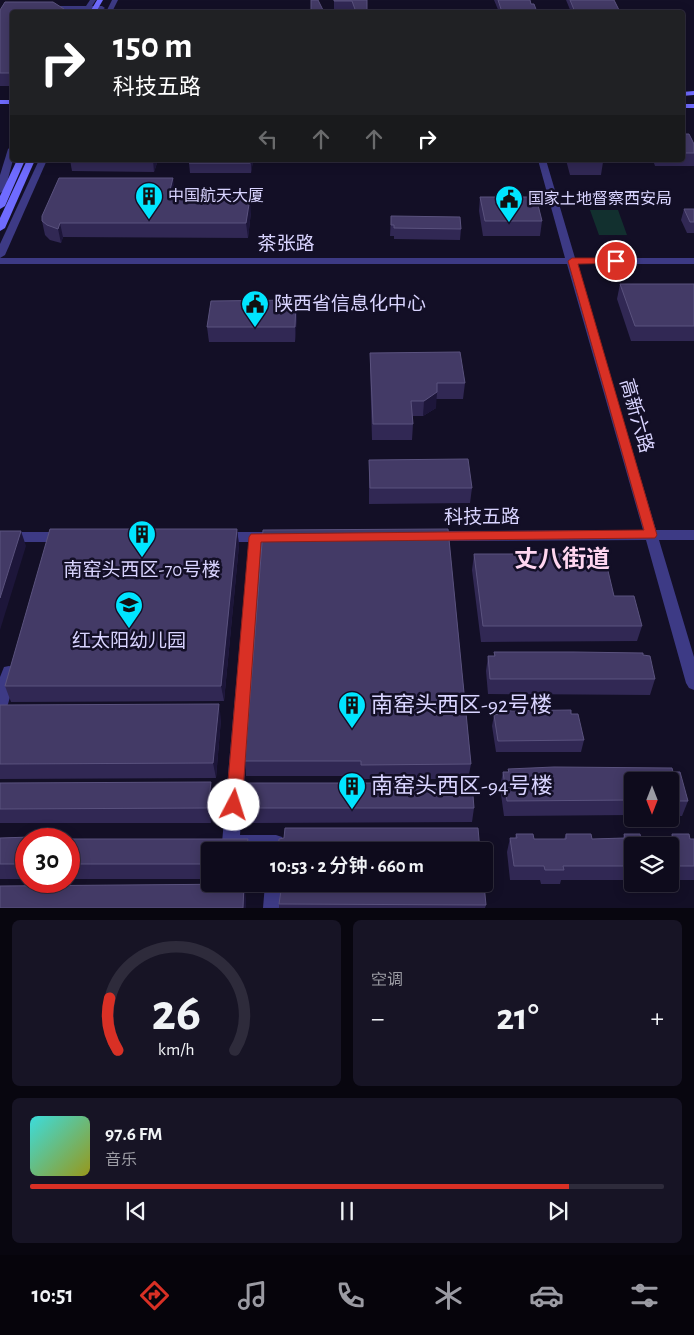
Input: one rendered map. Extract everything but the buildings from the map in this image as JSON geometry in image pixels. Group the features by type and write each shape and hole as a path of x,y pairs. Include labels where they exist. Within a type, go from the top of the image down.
{"main road":[{"path":"95,10 106,0"},
{"path":"0,206 20,162"},
{"path":"0,228 30,162"}],"street":[{"path":"0,190 10,156"},
{"path":"0,255 42,162"},
{"name":"高新六路","path":"543,162 694,683"},
{"name":"茶张路","path":"0,261 694,261"},
{"name":"科技五路","path":"415,536 694,535"},
{"path":"0,537 78,537"},
{"path":"43,556 48,537"},
{"path":"206,537 286,537"},
{"path":"231,842 256,537"},
{"path":"0,704 13,658"},
{"path":"272,908 273,892"}],"green space":[{"path":"590,210 618,210 627,235 599,235"}],"place":[{"name":"中国航天大厦","path":"149,220"},
{"name":"国家土地督察西安局","path":"509,223"},
{"name":"陕西省信息化中心","path":"255,328"},
{"name":"南窑头西区-70号楼","path":"142,558"},
{"name":"红太阳幼儿园","path":"129,629"},
{"name":"南窑头西区-92号楼","path":"352,729"},
{"name":"南窑头西区-94号楼","path":"352,810"}],"district":[{"name":"丈八街道","path":"562,560"}],"route":[{"path":"234,805 256,537 651,535 572,261 616,261"}]}
